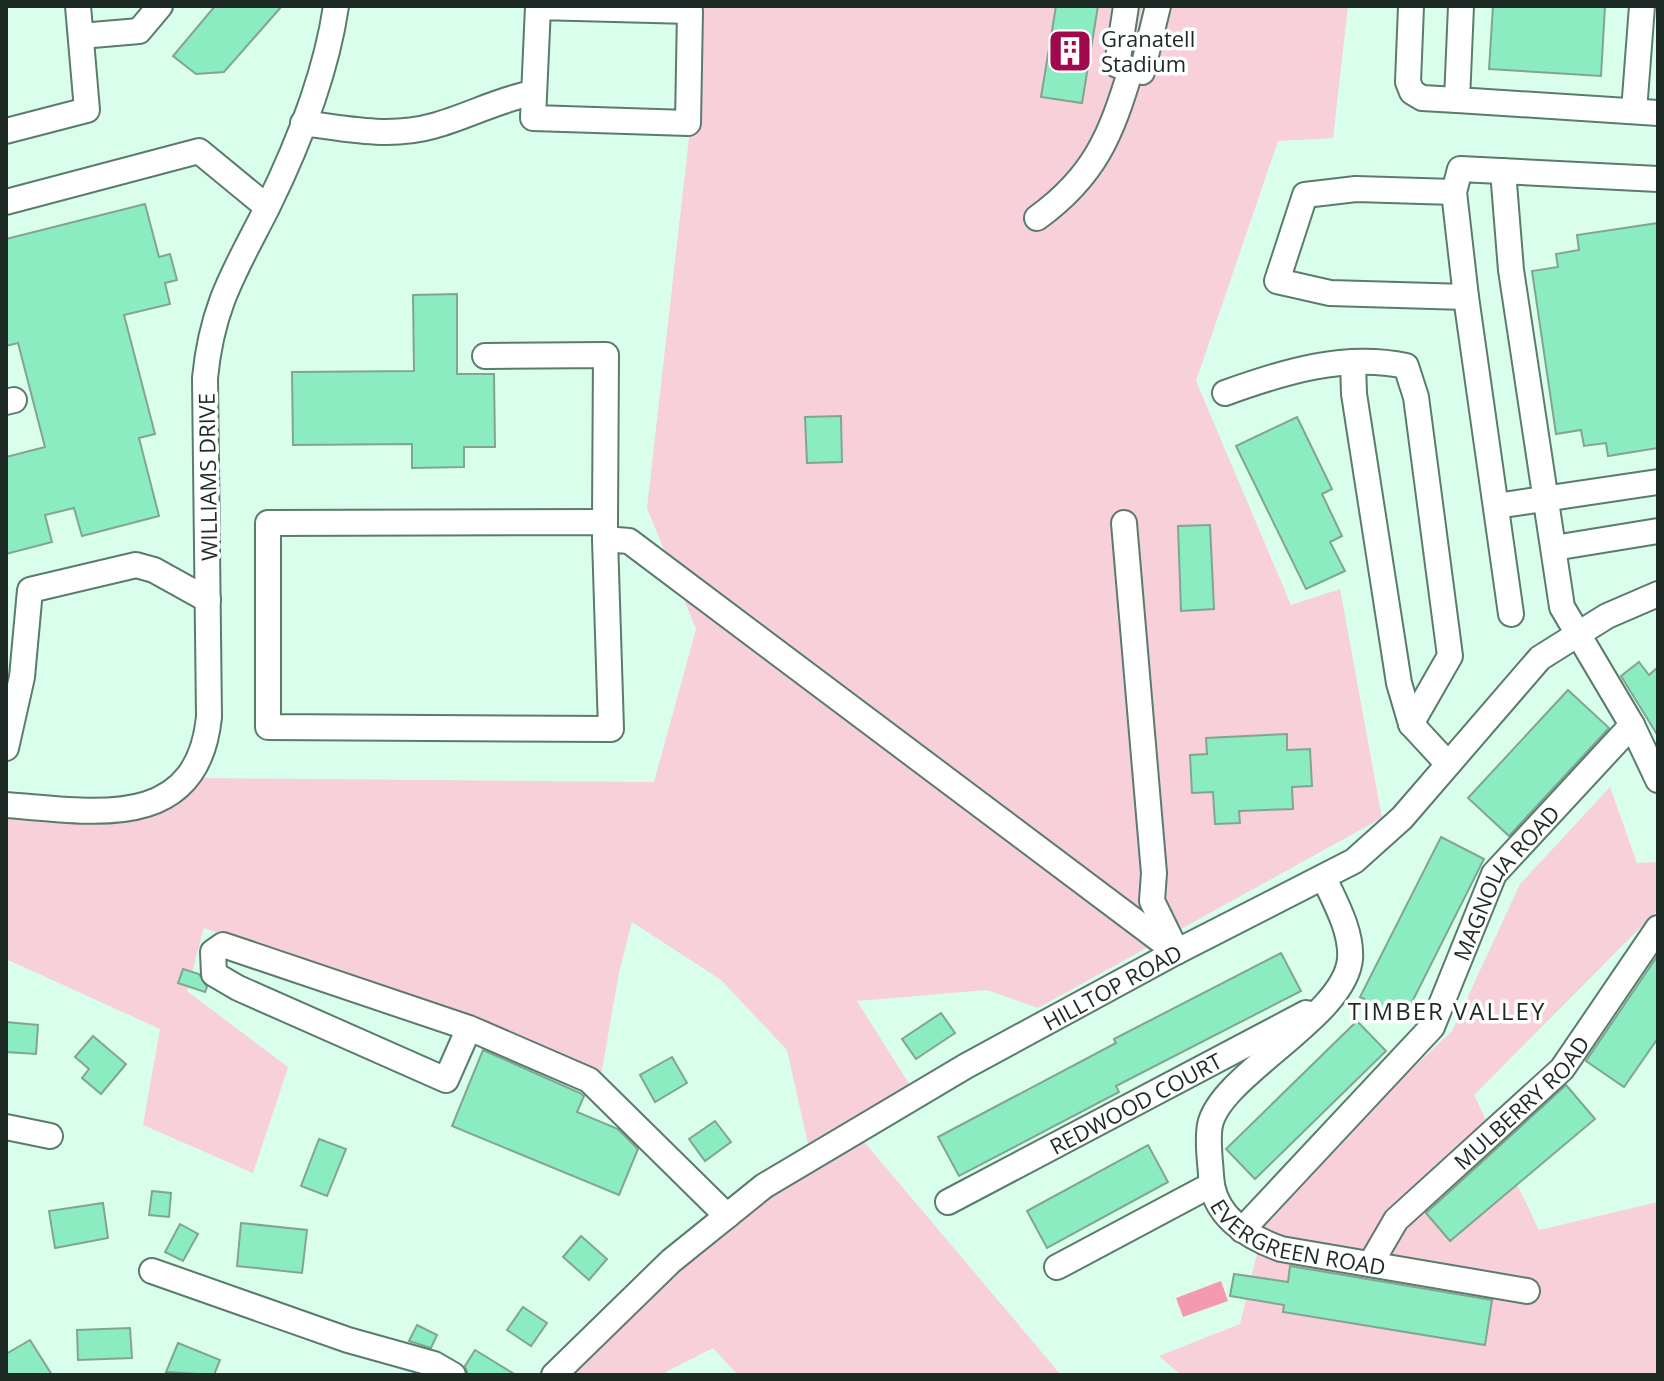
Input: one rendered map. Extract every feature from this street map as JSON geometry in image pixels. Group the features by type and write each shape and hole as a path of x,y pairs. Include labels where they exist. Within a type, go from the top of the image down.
{"street":[{"path":"6,131 87,110 78,6"},
{"path":"81,36 139,31 160,6"},
{"name":"WILLIAMS DRIVE","path":"6,805 117,812 140,808 176,789 201,755 207,734 208,347 229,278 267,207 303,123 333,29 336,6"},
{"path":"1126,6 1117,65 1142,72 1158,6"},
{"path":"1411,6 1408,82 1412,92 1422,98 1646,112 1642,6"},
{"path":"1457,100 1461,6"},
{"path":"538,7 690,11 688,123 533,118 533,93 538,7"},
{"path":"1037,218 1063,199 1096,161 1111,131 1131,69"},
{"path":"303,123 354,130 404,131 432,126 533,93"},
{"path":"6,202 199,151 267,207"},
{"path":"1511,614 1466,297 1454,192 1460,169 1658,179"},
{"path":"1503,171 1511,270 1562,607 1632,725 1658,780"},
{"path":"1454,192 1356,189 1305,195 1277,281 1330,293 1466,297"},
{"path":"485,356 606,355 605,530 611,729 268,727 268,523 605,530 629,541 1176,952"},
{"path":"1225,393 1291,371 1353,362 1383,361 1406,366 1416,397 1450,656 1411,724"},
{"path":"1353,362 1354,394 1399,683 1411,724 1448,764"},
{"path":"1496,506 1658,482"},
{"path":"1124,523 1146,763 1148,828 1154,873 1152,901 1176,952"},
{"path":"1554,548 1658,531"},
{"path":"6,748 22,677 30,590 136,565 154,570 208,600"},
{"name":"HILLTOP ROAD","path":"554,1375 671,1261 764,1186 966,1066 1176,952 1354,861 1380,840 1540,658 1577,633 1627,606 1658,594"},
{"name":"MAGNOLIA ROAD","path":"1242,1230 1432,1027 1494,874 1632,725"},
{"name":"EVERGREEN ROAD","path":"1324,878 1343,920 1350,960 1336,990 1223,1101 1210,1124 1211,1185 1221,1210 1242,1230 1281,1249 1527,1291"},
{"name":"MULBERRY ROAD","path":"1371,1263 1396,1220 1562,1069 1658,928"},
{"path":"469,1028 446,1080 238,988 214,974 213,952 223,945 469,1028 589,1080 727,1216"},
{"name":"REDWOOD COURT","path":"948,1202 1322,1004"},
{"path":"1199,1069 1223,1101"},
{"path":"6,1127 50,1136"},
{"path":"1057,1267 1211,1185"},
{"path":"152,1271 348,1340 434,1364 453,1375"}],"shaded area":[{"path":"704,6 1348,6 1333,138 1278,141 1196,381 1291,605 1340,589 1382,818 1038,1008 987,990 857,1001 913,1090 855,1131 1061,1375 738,1375 713,1348 660,1375 553,1375 811,1157 787,1050 721,980 632,922 619,972 601,1076 204,928 187,991 288,1067 253,1173 143,1125 160,1029 6,959 6,796 103,815 196,778 654,782 696,629 647,508"},
{"path":"1610,787 1637,863 1658,862 1658,910 1474,1095 1539,1230 1658,1202 1658,1375 1181,1375 1159,1356 1240,1324 1269,1204 1452,1031 1520,884"},
{"path":"1221,1281 1228,1301 1183,1317 1176,1298"}],"building":[{"path":"215,6 282,6 224,72 196,74 173,56"},
{"name":"Granatell Stadium","path":"1056,6 1098,6 1082,103 1041,97"},
{"path":"1493,6 1605,6 1601,76 1489,69"},
{"path":"145,204 159,257 170,254 177,280 165,283 170,304 124,315 155,434 139,438 159,516 82,536 74,508 45,515 52,542 6,554 6,457 45,447 18,343 6,346 6,239"},
{"path":"1658,223 1658,448 1608,456 1606,443 1584,446 1581,430 1556,434 1532,271 1558,267 1556,254 1579,250 1577,235"},
{"path":"457,294 457,374 494,374 495,447 464,447 464,467 412,468 412,444 293,445 292,372 414,371 413,295"},
{"path":"841,416 842,462 807,463 805,417"},
{"path":"1297,417 1332,489 1322,494 1342,536 1330,542 1345,571 1306,589 1236,446"},
{"path":"1210,525 1214,609 1181,611 1178,526"},
{"path":"1639,662 1649,675 1658,667 1658,736 1621,676"},
{"path":"1568,690 1609,728 1509,836 1468,798"},
{"path":"1287,734 1287,750 1310,749 1312,786 1292,787 1293,809 1239,811 1240,823 1215,824 1213,792 1192,793 1190,755 1207,754 1206,738"},
{"path":"1441,837 1484,859 1404,1018 1360,997"},
{"path":"1281,953 1301,991 1116,1086 1119,1092 959,1176 938,1137 1116,1043 1114,1039"},
{"path":"1658,955 1658,1038 1624,1087 1586,1061"},
{"path":"183,969 199,974 207,987 205,992 178,983"},
{"path":"941,1013 955,1033 916,1059 902,1039"},
{"path":"1357,1021 1386,1051 1255,1179 1226,1149"},
{"path":"6,1022 38,1025 36,1054 6,1052"},
{"path":"93,1036 126,1064 101,1094 82,1078 89,1069 75,1057"},
{"path":"483,1050 580,1093 584,1096 577,1112 618,1129 638,1149 619,1195 452,1126"},
{"path":"672,1057 687,1083 655,1102 640,1075"},
{"path":"1566,1085 1595,1119 1450,1241 1426,1213"},
{"path":"715,1121 731,1142 705,1161 689,1139"},
{"path":"319,1139 346,1149 327,1196 301,1186"},
{"path":"1148,1145 1168,1182 1047,1248 1027,1211"},
{"path":"152,1191 171,1193 169,1217 149,1215"},
{"path":"103,1203 108,1238 55,1248 49,1211"},
{"path":"241,1223 307,1230 302,1273 237,1266"},
{"path":"180,1224 198,1234 183,1261 165,1252"},
{"path":"581,1236 607,1259 589,1280 563,1257"},
{"path":"1290,1266 1492,1300 1485,1345 1283,1312 1284,1305 1230,1296 1234,1274 1288,1282"},
{"path":"523,1307 547,1323 531,1346 507,1330"},
{"path":"417,1325 437,1335 431,1348 409,1341"},
{"path":"130,1328 132,1358 78,1360 77,1330"},
{"path":"30,1340 52,1375 6,1375 6,1354"},
{"path":"178,1343 220,1360 214,1375 166,1372"},
{"path":"475,1350 516,1375 468,1375 465,1366"}],"place":[{"name":"Granatell Stadium","path":"1070,51"}],"district":[{"name":"TIMBER VALLEY","path":"1447,1010"}]}
